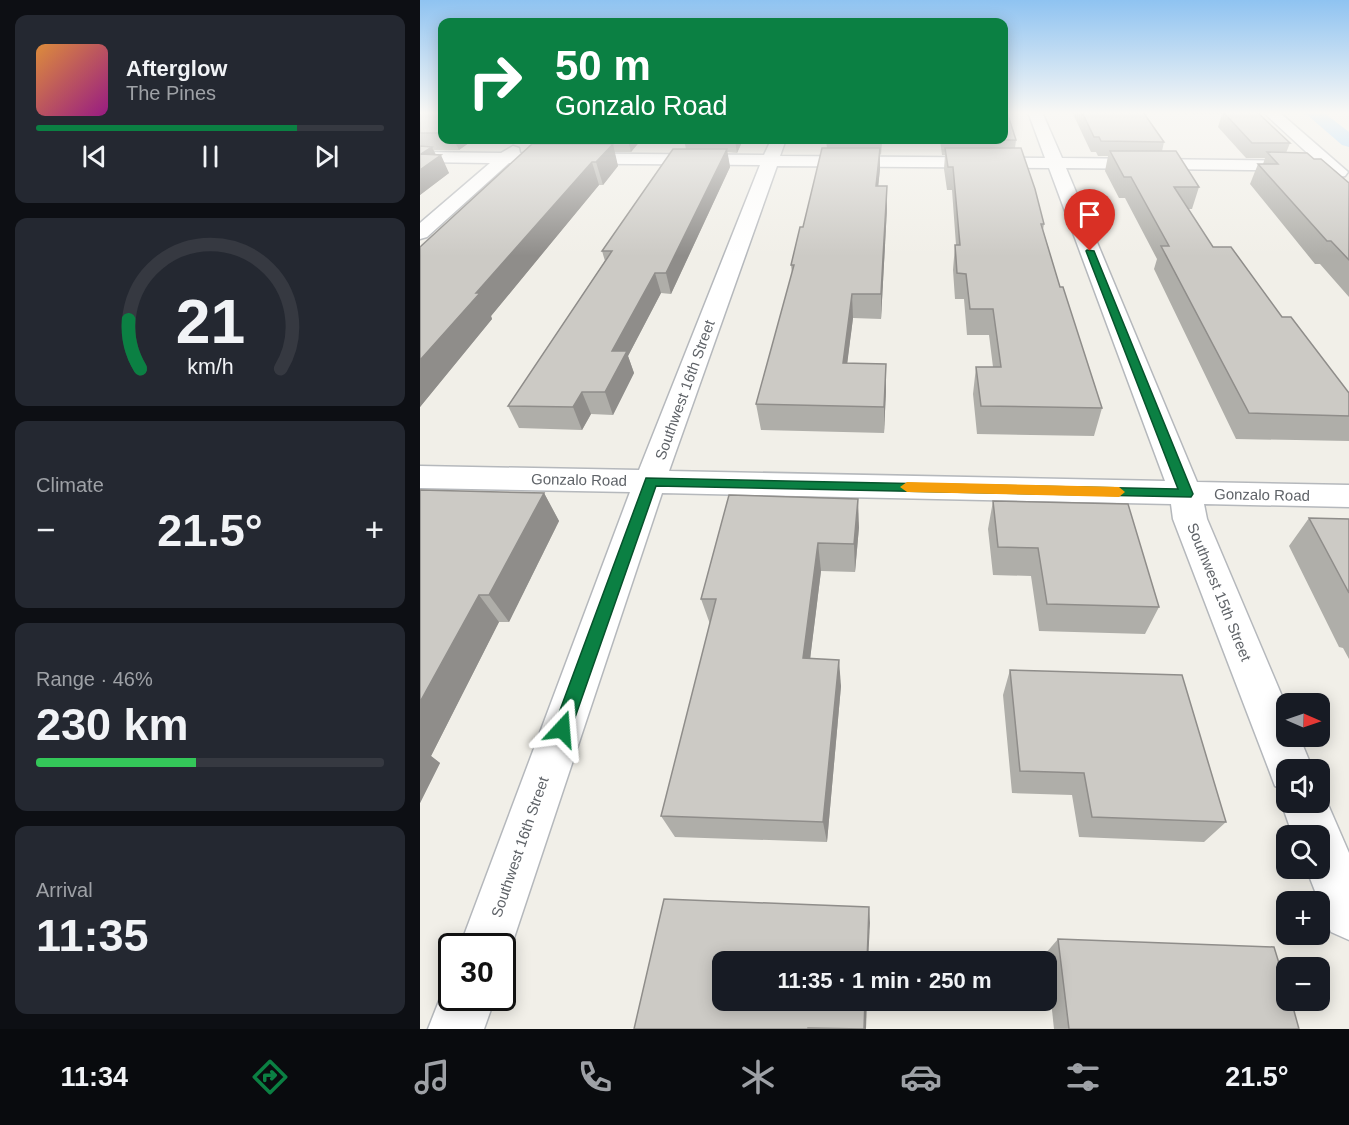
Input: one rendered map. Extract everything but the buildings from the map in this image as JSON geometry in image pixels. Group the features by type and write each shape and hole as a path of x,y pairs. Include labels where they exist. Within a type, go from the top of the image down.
{"street":[{"path":"420,233 503,160"},
{"name":"Southwest 16th Street","path":"491,933 651,481 770,160"},
{"path":"991,160 1055,163 1332,166"},
{"name":"Southwest 15th Street","path":"1054,160 1186,494 1190,519 1287,759"},
{"path":"1325,160 1349,181"},
{"name":"Gonzalo Road","path":"420,477 1349,496"},
{"path":"1330,867 1349,914"},
{"path":"456,1029 463,1011"}],"slow traffic":[{"path":"907,487 1119,492"}],"route":[{"path":"562,729 651,481 1186,494 1090,251"}]}
